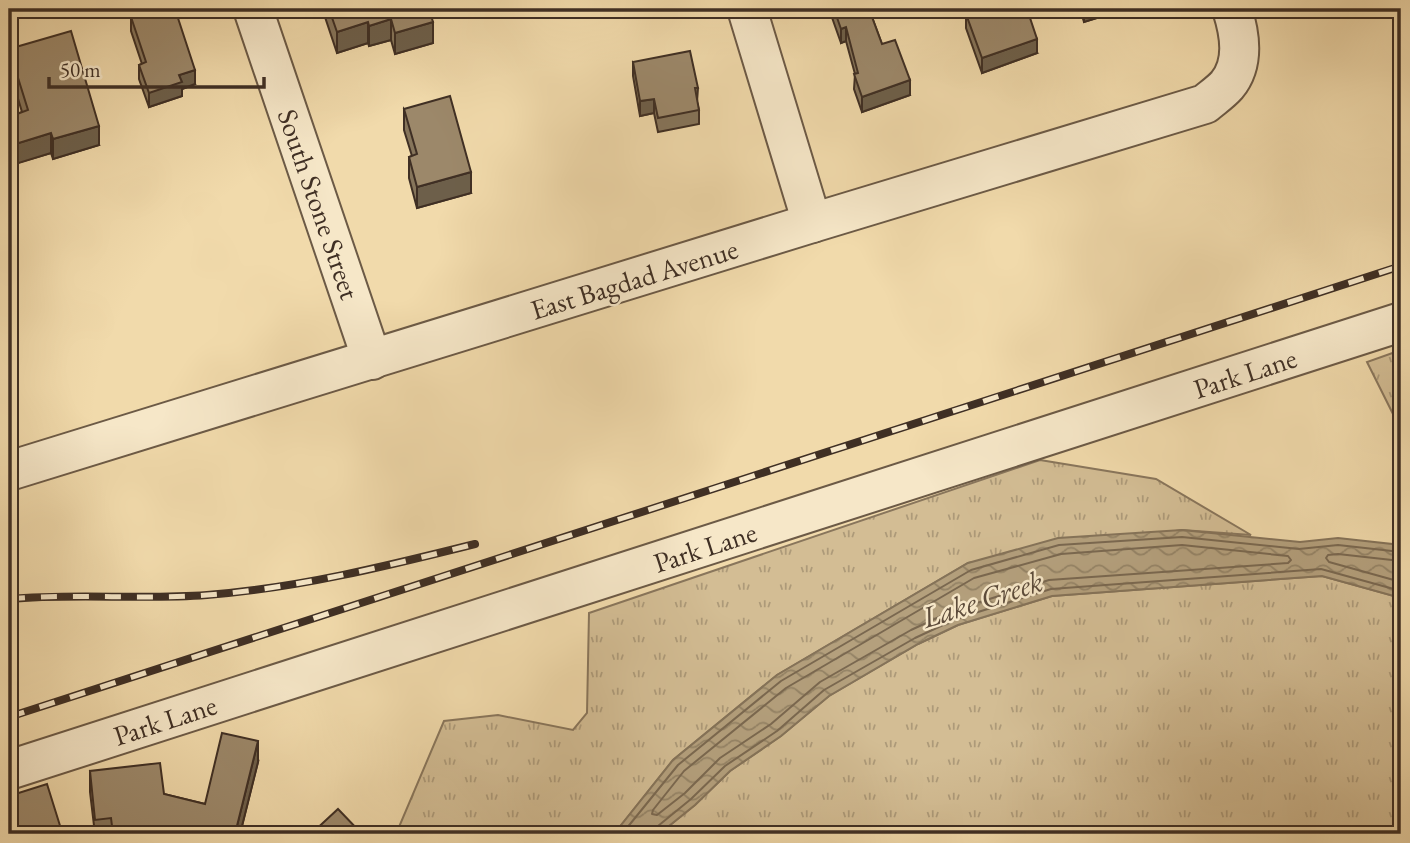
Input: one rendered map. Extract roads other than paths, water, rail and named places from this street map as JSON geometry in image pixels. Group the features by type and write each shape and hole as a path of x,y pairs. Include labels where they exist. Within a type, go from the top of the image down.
{"street":[{"name":"South Stone Street","path":"253,9 372,360"},
{"path":"747,9 812,223"},
{"name":"East Bagdad Avenue","path":"9,471 1205,104 1228,85 1239,60 1239,31 1232,9"},
{"name":"Park Lane","path":"9,770 1401,322"}],"water":[{"name":"Lake Creek","path":"1182,530 1300,542 1338,538 1401,545 1401,598 1322,576 1052,596 958,625 918,644 829,696 781,736 730,771 695,805 659,834 614,834 673,760 777,675 968,563 1058,538"}],"railway":[{"path":"9,717 1401,266"},
{"path":"9,599 182,596 241,592 342,575 475,544"}]}
